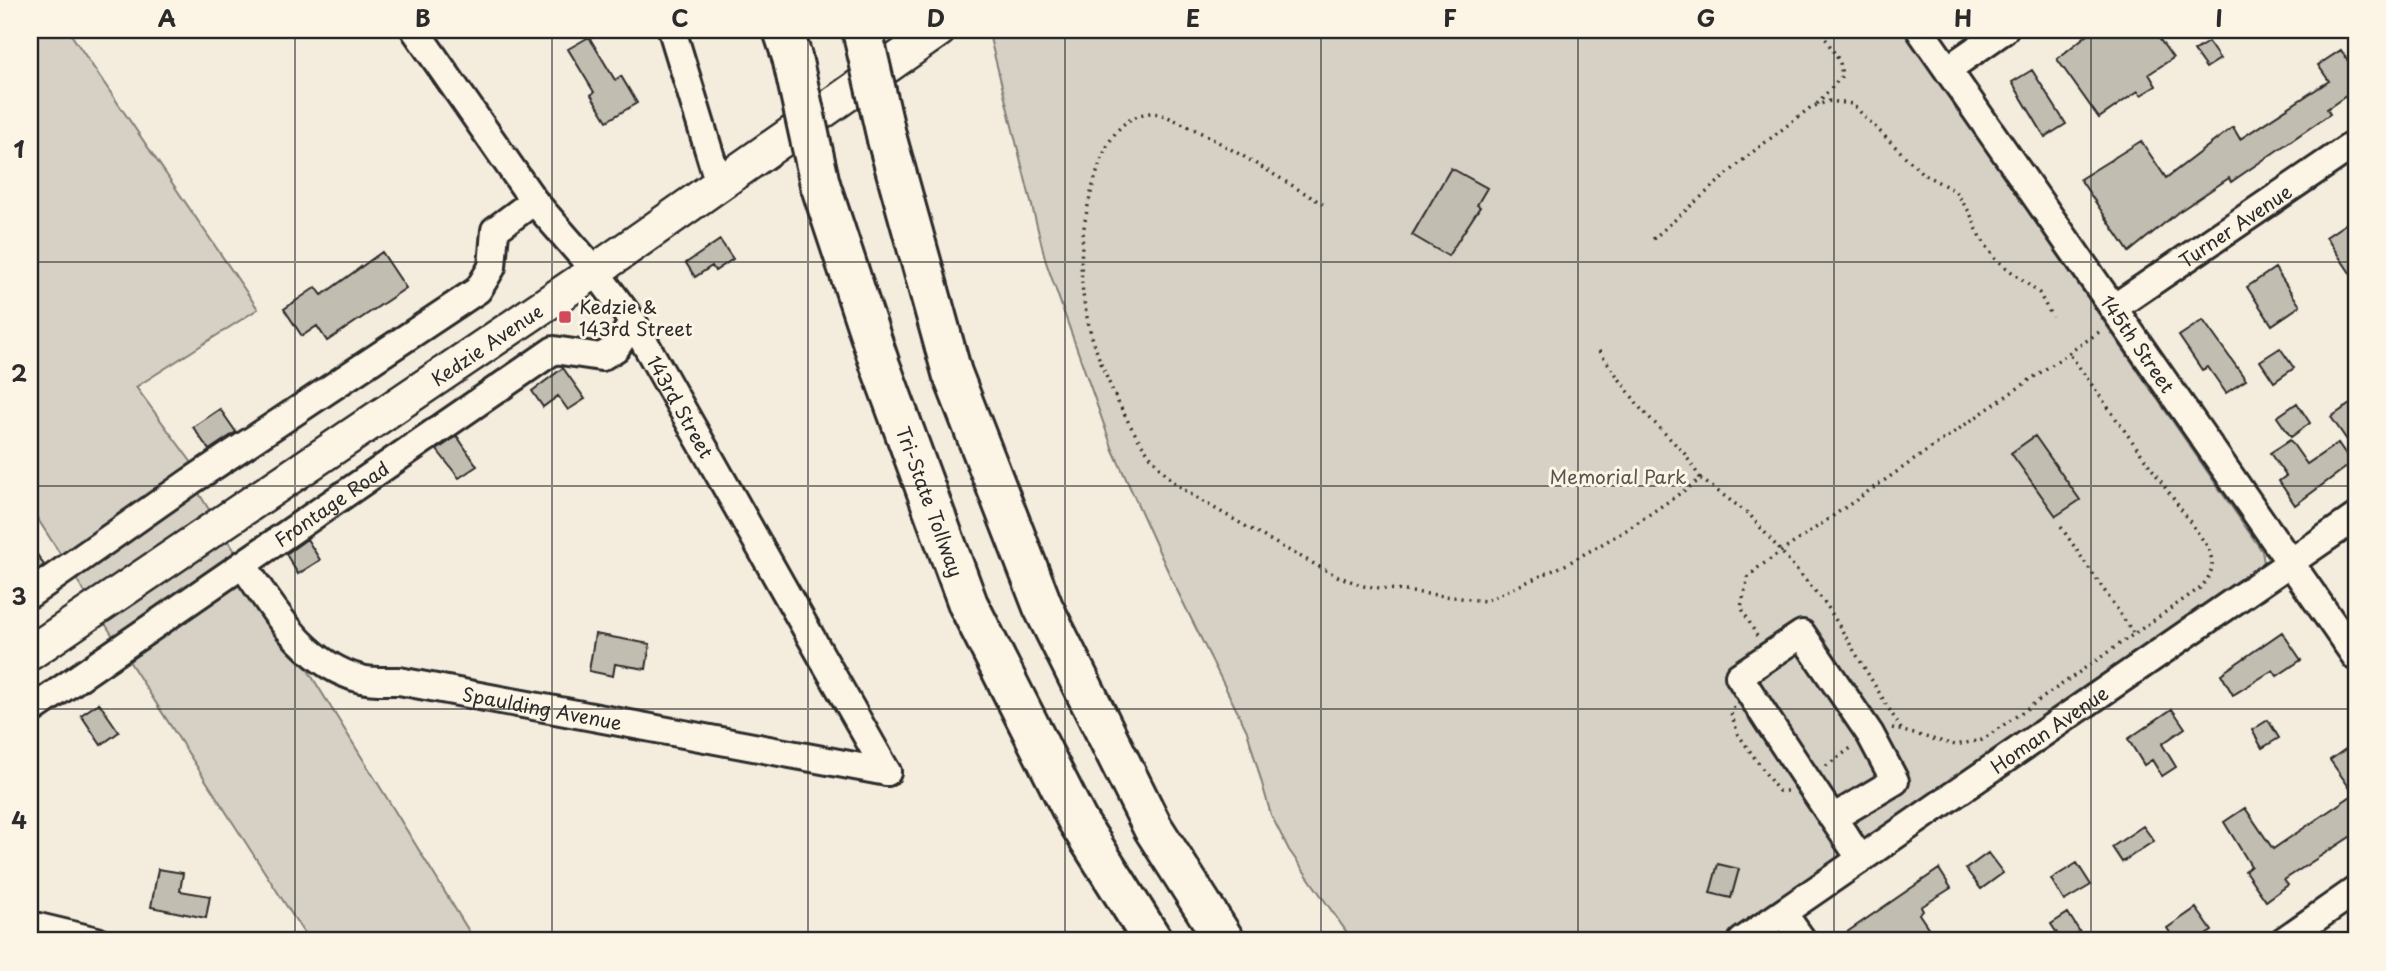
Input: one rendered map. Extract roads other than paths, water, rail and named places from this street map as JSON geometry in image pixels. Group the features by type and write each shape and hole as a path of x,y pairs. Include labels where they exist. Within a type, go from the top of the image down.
{"highway":[{"path":"862,30 887,139 952,373 1043,607 1153,828 1225,941"},
{"name":"Tri-State Tollway","path":"787,39 820,184 880,365 968,604 1077,820 1153,941"}],"main road":[{"name":"Kedzie Avenue","path":"30,653 595,271 939,30"}],"street":[{"name":"143rd Street","path":"415,30 534,201 595,271 633,322 887,772"},
{"path":"672,30 719,184"},
{"name":"145th Street","path":"1920,30 2356,656"},
{"path":"1948,69 2004,30"},
{"name":"Turner Avenue","path":"2118,312 2356,143"},
{"path":"30,593 191,481 478,290 492,267 495,230 534,201"},
{"name":"Frontage Road","path":"30,711 554,350 601,357 616,348 633,322"},
{"name":"Homan Avenue","path":"1742,941 2356,517"},
{"name":"Spaulding Avenue","path":"243,565 283,623 307,651 329,666 362,679 399,681 887,772"},
{"path":"1833,818 1895,781 1870,734 1802,634 1740,676 1807,780 1861,859"},
{"path":"2283,941 2356,890"},
{"path":"1783,913 1803,941"},
{"path":"30,925 97,941"}],"place":[{"name":"Kedzie & 143rd Street","path":"565,317"}],"park label":[{"name":"Memorial Park","path":"1618,476"}]}
